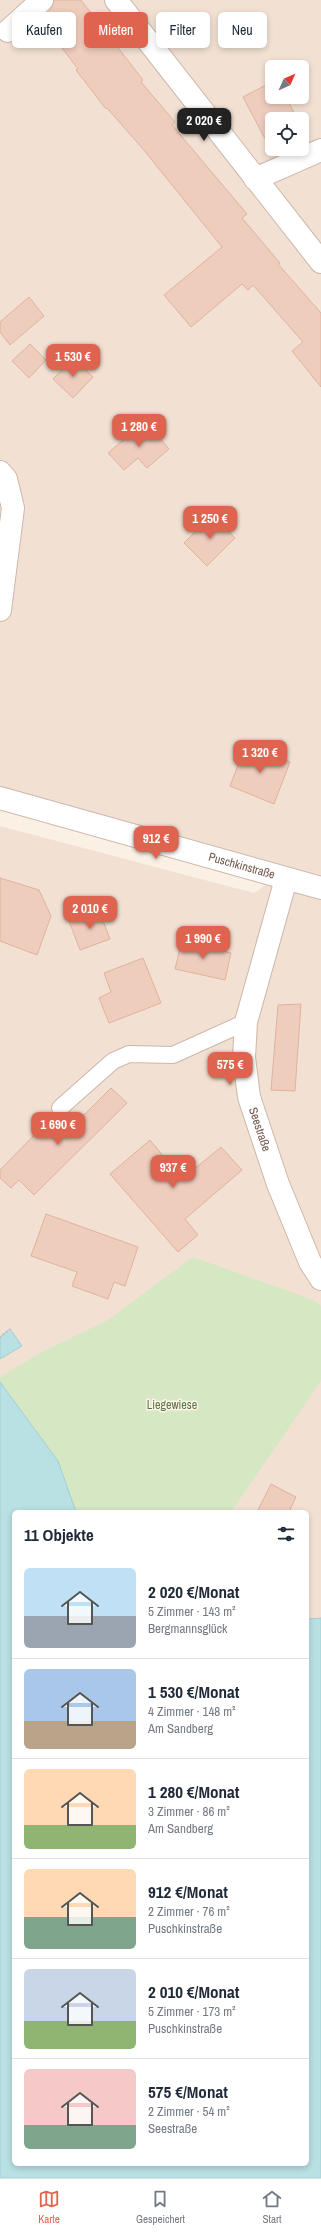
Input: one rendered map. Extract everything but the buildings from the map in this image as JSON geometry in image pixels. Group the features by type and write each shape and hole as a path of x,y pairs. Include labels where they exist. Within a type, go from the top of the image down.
{"street":[{"path":"8,31 42,0"},
{"path":"116,0 321,262"},
{"path":"255,179 321,150"},
{"path":"0,472 6,479 13,508 0,610"},
{"name":"Puschkinstraße","path":"0,798 321,888"},
{"name":"Seestraße","path":"286,879 246,1022 244,1057 248,1097 278,1184 310,1262 321,1279"}],"lane":[{"path":"60,1108 113,1061 129,1054 173,1055 246,1022"}],"path":[{"path":"0,1337 10,1329"}],"shaded area":[{"path":"0,0 321,0 321,1618 309,1619 309,1510 75,1510 58,1461 0,1381 0,1359 22,1346 10,1329 0,1337 0,826 254,893 280,875 0,790"}],"green space":[{"name":"Liegewiese","path":"193,1257 313,1300 321,1306 321,1381 232,1510 75,1510 58,1461 0,1382 0,1377 40,1353 108,1320"}],"water":[{"path":"10,1329 22,1346 0,1359 0,1337"},
{"path":"0,1382 58,1461 75,1510 12,1510 12,2166 309,2166 309,1619 321,1618 321,2178 0,2178"}]}
